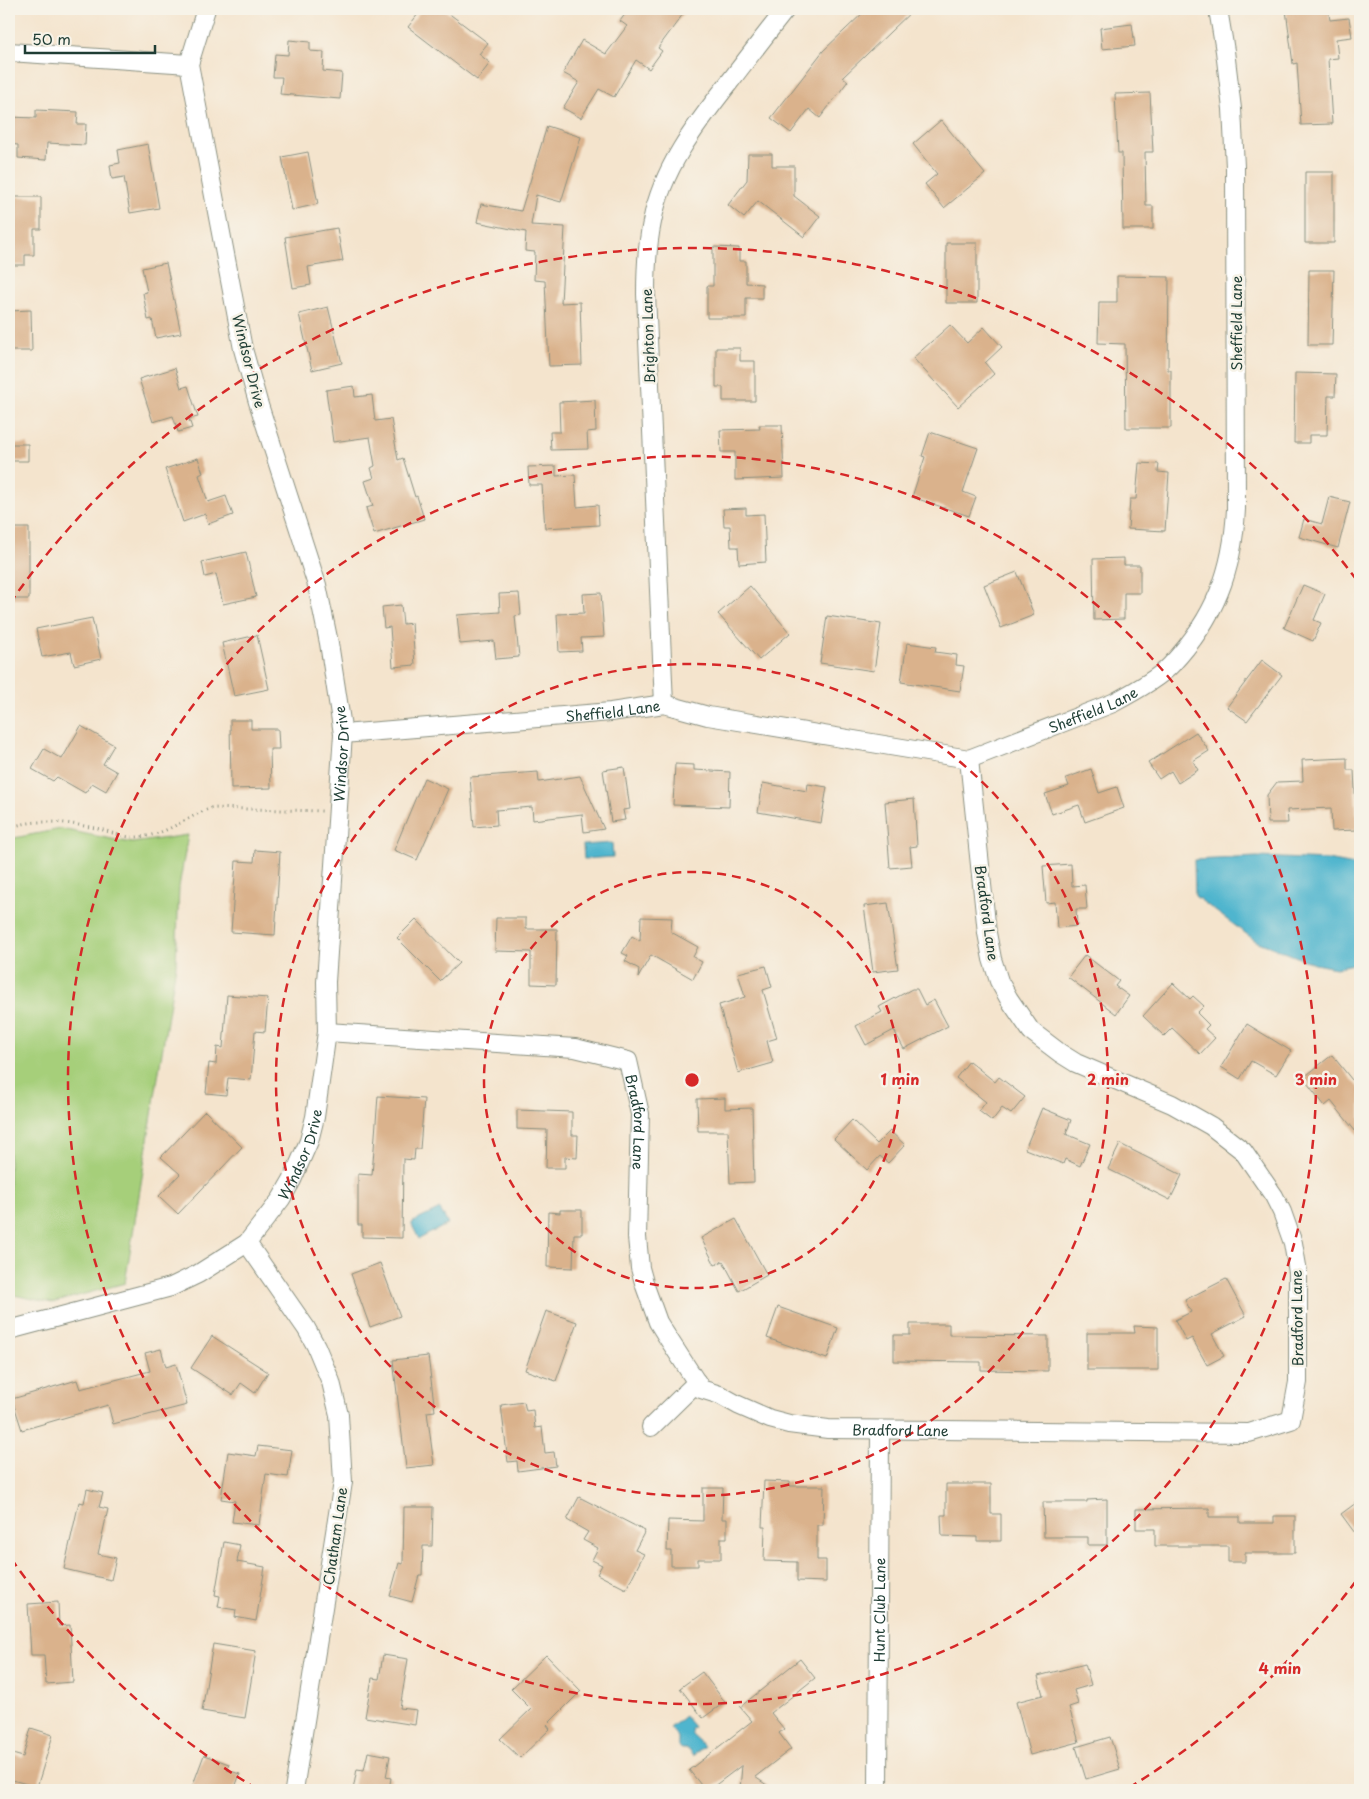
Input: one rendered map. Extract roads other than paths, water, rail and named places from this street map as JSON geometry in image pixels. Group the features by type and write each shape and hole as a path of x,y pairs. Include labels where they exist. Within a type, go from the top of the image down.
{"street":[{"name":"Windsor Drive","path":"9,1330 171,1287 198,1274 248,1243 282,1199 300,1164 309,1141 315,1117 327,1032 326,982 343,734 329,643 316,585 258,402 244,349 189,64 206,9"},
{"name":"Brighton Lane","path":"664,704 646,294 646,259 652,222 659,196 680,149 706,112 786,9"},
{"name":"Sheffield Lane","path":"343,734 611,712 664,704 708,716 969,759 1081,716 1132,693 1170,666 1199,629 1211,610 1231,560 1235,536 1236,167 1232,110 1218,9"},
{"path":"9,52 189,64"},
{"name":"Bradford Lane","path":"327,1032 575,1048 628,1061 640,1114 637,1237 640,1268 658,1322 701,1389 720,1395 770,1419 789,1424 828,1429 1248,1433 1291,1420 1298,1382 1299,1281 1293,1243 1282,1212 1274,1196 1243,1152 1211,1126 1185,1110 1076,1063 1060,1054 1031,1031 999,981 992,959 987,933 969,759"},
{"name":"Chatham Lane","path":"248,1243 306,1328 316,1346 331,1382 339,1415 343,1482 294,1790"},
{"path":"651,1427 697,1382"},
{"name":"Hunt Club Lane","path":"878,1790 880,1430"}],"water":[{"path":"612,843 613,857 584,859 583,845"},
{"path":"1257,857 1328,860 1360,866 1360,962 1336,968 1315,964 1256,941 1195,896 1194,860"},
{"path":"440,1209 448,1224 419,1239 411,1223"},
{"path":"685,1716 694,1727 691,1729 692,1735 704,1746 693,1756 687,1749 682,1749 678,1746 678,1737 670,1728"}]}
